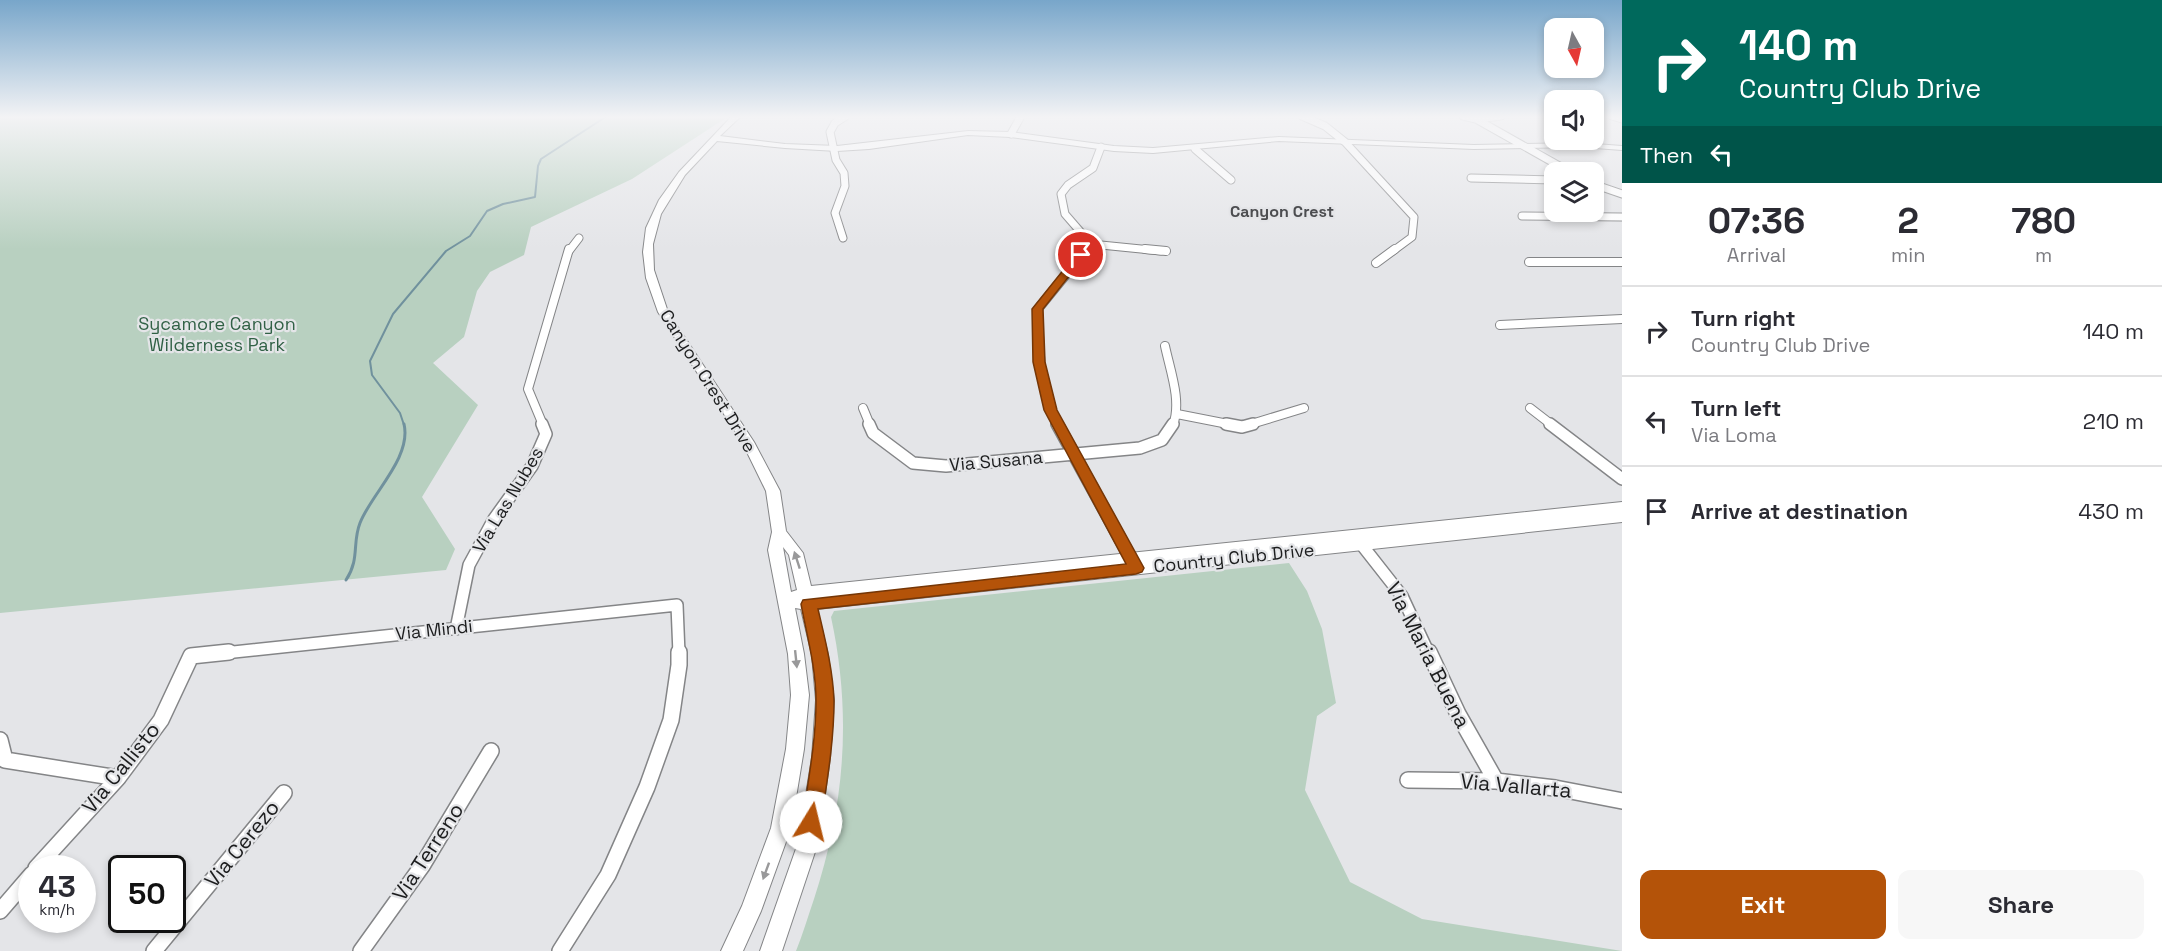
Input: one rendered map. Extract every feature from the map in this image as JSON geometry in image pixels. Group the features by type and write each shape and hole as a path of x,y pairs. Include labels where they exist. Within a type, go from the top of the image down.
{"street":[{"name":"Canyon Crest Drive","path":"693,160 658,208 648,245 654,291 663,312 748,442 772,491 779,532 775,550 787,601 800,695 795,749 781,828 751,912 732,951"},
{"path":"836,160 844,173 846,186 835,213 843,238"},
{"path":"1096,160 1093,168 1068,185 1060,198 1065,214 1091,244 1166,251"},
{"path":"1208,160 1231,180"},
{"path":"1361,160 1414,217 1412,237 1376,263"},
{"path":"1471,178 1544,180"},
{"path":"1604,188 1622,194"},
{"path":"1522,216 1622,217"},
{"name":"Via Las Nubes","path":"456,628 469,565 494,519 532,466 546,434 528,389 570,247 579,237"},
{"path":"1091,244 1038,309 1039,362 1050,410 1133,563"},
{"path":"1529,262 1622,262"},
{"path":"1500,325 1622,319"},
{"path":"1165,345 1178,414 1242,427 1304,408"},
{"name":"Via Susana","path":"863,408 873,433 914,464 946,466 1140,448 1162,441 1174,426 1178,414"},
{"path":"1530,408 1622,479"},
{"name":"Country Club Drive","path":"1358,540 1622,507"},
{"name":"Country Club Drive","path":"787,601 1358,540 1622,517"},
{"name":"Canyon Crest Drive","path":"771,951 808,843 821,758 825,700 820,655 796,553 779,532"},
{"name":"Via Maria Buena","path":"1358,540 1402,596 1458,714 1496,781"},
{"name":"Via Mindi","path":"191,657 678,605 679,664 671,720 647,787 608,875 560,951"},
{"name":"Via Callisto","path":"48,855 118,778 161,720 191,657"},
{"path":"0,740 5,760 118,778"},
{"name":"Via Terreno","path":"361,951 422,866 491,751"},
{"name":"Via Vallarta","path":"1408,780 1496,781 1555,788 1622,801"},
{"name":"Via Cerezo","path":"154,951 284,792"},
{"path":"0,911 18,890"}],"green space":[{"name":"Sycamore Canyon Wilderness Park","path":"0,160 661,160 632,179 531,227 524,255 490,272 477,291 464,337 433,363 478,405 422,497 455,549 446,570 0,613"},
{"path":"1289,563 1307,591 1322,629 1336,703 1317,716 1305,790 1350,882 1422,919 1622,951 796,951 824,864 839,794 843,724 838,653 831,617 834,611"}],"waterway":[{"path":"404,425 400,413 372,375 370,361 393,314 446,251 470,236 487,211 503,204 535,197 540,160"},
{"path":"346,580 353,565 360,523 402,450 405,437 404,424"}],"district":[{"name":"Canyon Crest","path":"1282,211"}],"route":[{"path":"811,822 821,758 825,700 820,655 809,604 1136,568 1050,410 1039,362 1038,309 1081,255"}]}
